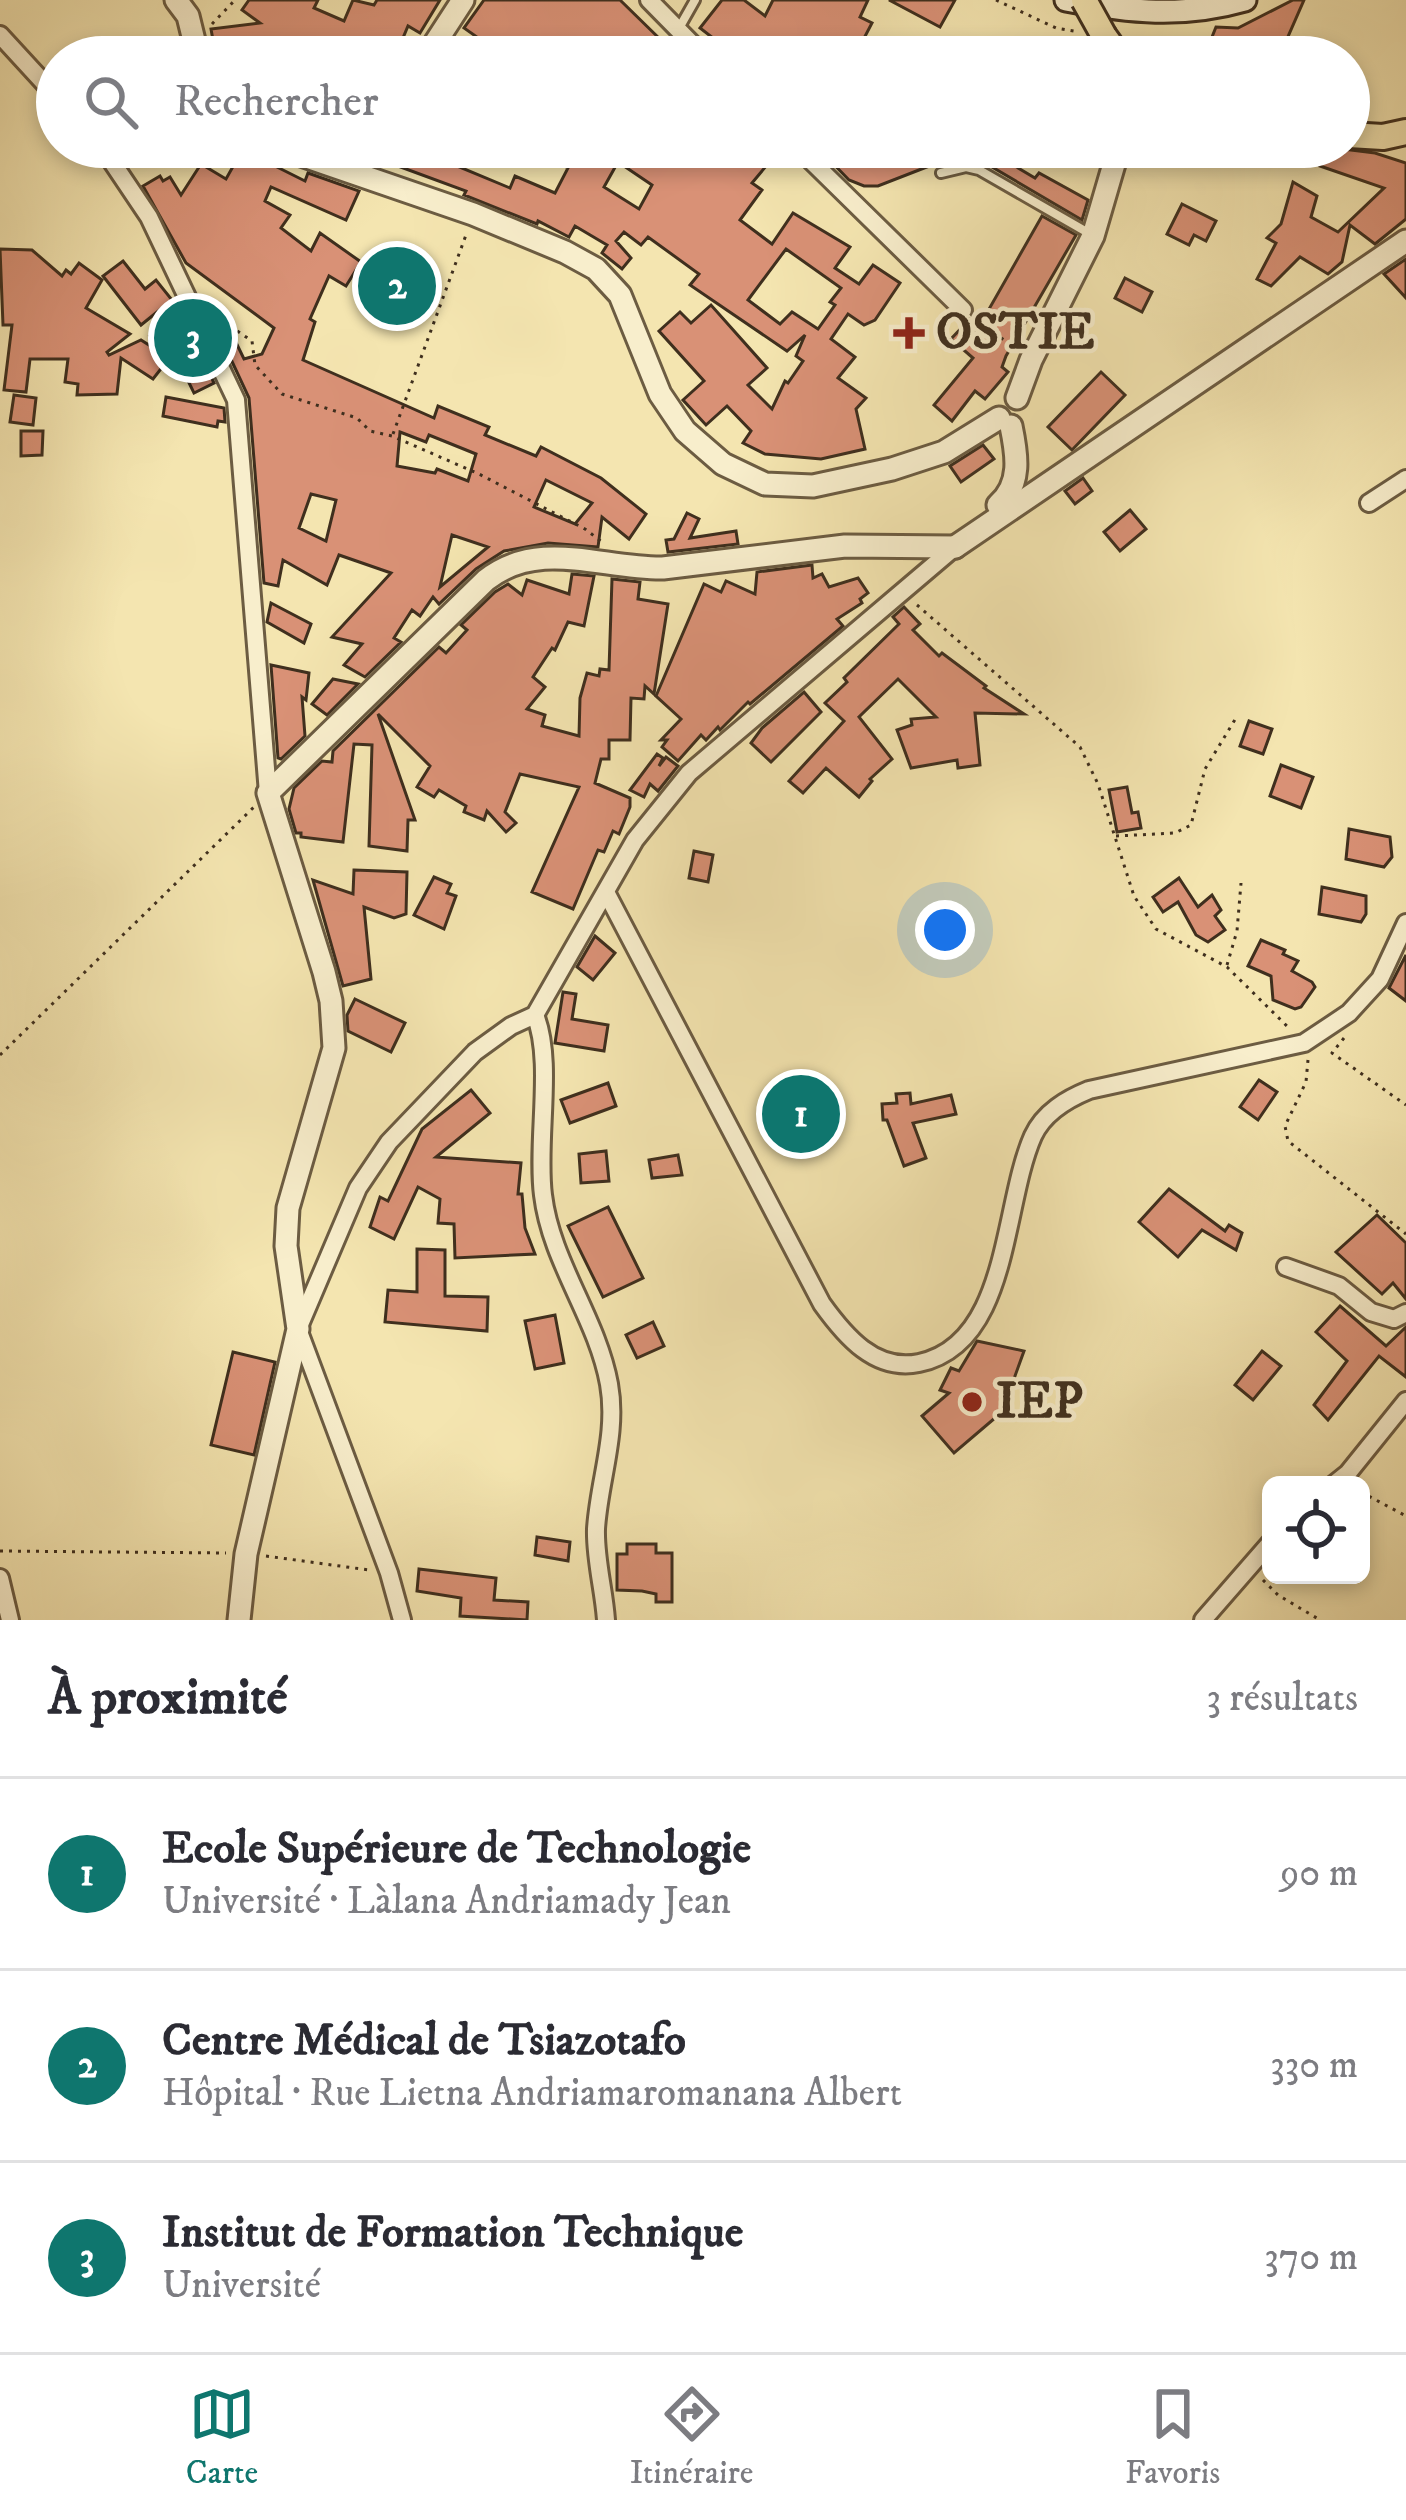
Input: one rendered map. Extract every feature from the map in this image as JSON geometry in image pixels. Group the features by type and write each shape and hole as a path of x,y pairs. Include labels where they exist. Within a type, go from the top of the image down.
{"main road":[{"path":"1084,0 1105,36"},
{"path":"1370,136 1406,132"}],"street":[{"path":"176,0 195,34"},
{"path":"440,36 464,0"},
{"path":"650,0 684,36"},
{"path":"1066,0 1208,10 1245,0"},
{"path":"0,35 36,74"},
{"path":"115,168 149,217 236,400 268,794 318,952 334,1027 329,1072 288,1208 286,1246 298,1329 402,1620"},
{"path":"345,168 580,259 607,280 631,315 660,394 704,450 765,484 813,486 892,470 944,452 1027,412 1017,398 1093,236 1113,168"},
{"path":"818,168 963,310"},
{"path":"268,794 486,580 514,562 562,557 663,568 845,546 955,547 1406,241"},
{"path":"1008,424 1027,471 1026,496"},
{"path":"239,1620 246,1554 298,1329 358,1188 389,1142 475,1052 494,1036 535,1015 635,840 689,773 955,547 1012,492 1016,454 1008,424"},
{"path":"1369,503 1406,479"},
{"path":"607,894 822,1304 845,1335 866,1352 908,1365 955,1349 974,1328 993,1281 1034,1134 1057,1106 1089,1090 1305,1052 1372,989 1406,923"},
{"path":"535,1015 544,1038 539,1167 546,1219 600,1347 610,1388 611,1447 596,1534 606,1620"},
{"path":"1286,1268 1340,1286 1371,1312 1394,1319 1406,1313"},
{"path":"1344,1476 1406,1401"},
{"path":"1203,1620 1262,1552"},
{"path":"0,1578 10,1620"}],"lane":[{"path":"678,30 695,0"},
{"path":"941,173 962,168"},
{"path":"970,168 1093,236"}],"path":[{"path":"195,34 218,21 235,0"},
{"path":"996,0 1080,36"},
{"path":"392,436 473,214"},
{"path":"194,309 235,326 252,341 255,365 282,394 357,418 370,431 478,474 602,542"},
{"path":"963,310 1031,360"},
{"path":"903,592 1080,747 1098,784 1133,896 1156,929 1227,967 1305,1052 1306,1082 1286,1126 1288,1141 1406,1234"},
{"path":"1114,837 1175,833 1191,825 1205,769 1236,718"},
{"path":"0,1055 268,794"},
{"path":"1227,967 1237,931 1240,883"},
{"path":"1326,1048 1345,1036 1333,1053 1406,1105"},
{"path":"1370,1497 1406,1516"},
{"path":"0,1551 246,1554 389,1573"},
{"path":"1249,1567 1278,1594 1320,1620"}],"building":[{"path":"249,0 318,0 314,8 344,21 353,0 374,5 377,0 440,0 420,33 408,26 404,36 212,36 211,29 260,23 242,10"},
{"path":"484,0 620,0 657,36 475,36 464,28"},
{"path":"722,0 744,0 765,16 773,0 868,0 860,17 872,23 865,36 710,36 700,28"},
{"path":"889,0 955,0 940,27"},
{"path":"1293,0 1304,0 1288,36 1212,36 1216,27 1238,28"},
{"path":"1370,152 1406,163 1406,219 1375,244 1350,225 1342,262 1328,274 1300,257 1271,286 1257,279 1276,243 1267,238 1281,224 1293,182 1317,196 1311,217 1338,232 1384,188 1326,168 1370,168"},
{"path":"198,168 226,179 232,168 279,168 305,181 308,173 359,191 346,220 271,187 265,201 290,215 281,228 311,251 320,233 361,262 346,286 329,276 310,319 315,322 303,360 434,418 438,406 489,427 485,435 536,456 541,447 601,478 646,514 629,539 602,517 598,547 548,543 504,551 476,569 439,604 433,597 420,616 412,610 394,638 401,642 365,677 344,665 362,644 332,637 391,573 339,555 327,585 283,560 278,586 264,583 249,398 208,310 218,305 244,359 262,354 274,328 186,263 143,186 160,176 163,181 170,177 181,195","holes":["400,432 426,442 429,435 476,454 468,481 437,469 435,473 397,466","546,480 592,503 575,524 534,507","311,494 336,500 326,541 299,528","452,535 488,547 440,587"]},
{"path":"403,168 462,168 510,188 515,176 555,193 568,168 615,168 604,187 639,209 652,185 627,168 764,168 752,183 762,190 740,220 772,244 793,213 850,247 835,268 859,284 873,265 900,283 875,320 864,325 848,314 831,339 855,357 838,378 866,398 856,409 865,449 821,459 765,454 743,443 751,431 727,406 706,425 683,400 704,381 659,331 680,312 691,323 711,305 767,368 748,385 772,409 785,381 803,361 796,356 805,335 787,351 690,285 699,274 648,237 641,245 624,232 616,241 631,258 622,269 602,253 607,245 575,226 569,237 464,195 466,191","holes":["786,249 841,288 818,329 792,312 780,324 748,300"]},
{"path":"837,168 924,168 878,186 849,180"},
{"path":"994,168 1018,168 1035,178 1039,173 1088,200 1082,220"},
{"path":"1182,204 1216,221 1206,241 1194,235 1189,245 1167,234"},
{"path":"1042,216 1076,235 1006,356 1002,367 1008,372 985,399 975,391 952,421 934,405 973,358 951,339 966,323 976,332"},
{"path":"0,249 32,250 62,276 66,270 71,274 79,263 102,280 86,308 130,334 109,355 141,340 163,354 150,336 163,330 160,324 170,319 185,345 194,340 214,383 194,393 174,352 153,379 121,358 117,394 77,395 78,384 65,382 68,359 30,359 26,392 4,390 12,325 3,325"},
{"path":"1406,259 1406,298 1384,274"},
{"path":"123,261 145,289 156,280 172,300 141,325 103,276"},
{"path":"1125,278 1152,292 1142,312 1115,298"},
{"path":"1101,372 1125,395 1072,450 1048,427"},
{"path":"14,395 36,398 33,425 10,422"},
{"path":"166,397 224,408 225,422 218,421 217,427 163,416"},
{"path":"21,431 43,431 42,455 21,456"},
{"path":"983,445 994,459 961,482 950,466"},
{"path":"1083,478 1092,491 1075,504 1065,491"},
{"path":"1130,510 1146,529 1120,551 1104,532"},
{"path":"687,513 699,519 690,538 736,531 738,544 668,552 666,540 674,539"},
{"path":"812,565 813,578 822,574 829,587 858,578 868,593 860,599 862,603 837,619 843,626 720,730 718,727 706,740 701,735 678,761 662,747 667,740 661,740 681,719 656,696 704,584 721,592 726,581 755,594 757,572"},
{"path":"572,574 594,576 584,626 568,622 555,650 533,677 545,687 527,709 545,715 542,726 579,736 580,698 587,673 599,676 600,669 609,670 612,579 640,582 638,599 668,604 654,694 645,686 644,699 631,698 630,740 609,740 609,759 601,759 595,783 630,798 630,807 619,834 613,831 604,852 598,850 573,909 532,892 579,787 520,774 505,812 516,823 506,832 487,811 484,820 464,812 466,806 439,790 434,797 417,787 430,766 378,714 415,820 408,820 407,851 369,846 372,745 354,744 343,842 296,833 289,809 294,788 322,761 332,762 333,751 439,647 446,653 467,630 461,625 495,592 508,584 522,595 527,580 569,594"},
{"path":"271,603 311,624 304,643 267,622"},
{"path":"904,607 920,624 913,630 939,656 942,653 1024,714 975,713 980,765 958,768 957,760 911,768 897,730 912,725 911,719 936,717 898,679 859,717 892,759 859,797 826,768 803,793 789,781 844,721 825,703 899,624 893,617"},
{"path":"271,665 309,673 306,700 302,697 305,736 281,759 278,758"},
{"path":"333,679 358,684 327,715 312,704"},
{"path":"804,692 821,712 771,762 751,743"},
{"path":"1249,721 1272,729 1263,754 1240,746"},
{"path":"657,754 663,758 659,766 666,757 678,766 658,791 650,784 644,797 630,790"},
{"path":"1281,765 1313,777 1301,808 1270,796"},
{"path":"1127,787 1132,813 1138,812 1141,828 1117,832 1109,790"},
{"path":"1349,829 1390,837 1392,857 1384,867 1346,859"},
{"path":"694,851 713,855 708,882 689,878"},
{"path":"354,870 407,872 406,914 394,918 364,907 371,979 343,986 313,880 353,894"},
{"path":"434,877 451,884 447,893 456,896 444,929 414,915"},
{"path":"1179,878 1198,907 1212,895 1221,910 1215,916 1225,930 1208,942 1196,935 1178,902 1163,912 1153,897"},
{"path":"1322,887 1366,896 1361,922 1319,914"},
{"path":"595,936 615,953 593,980 577,967"},
{"path":"1261,940 1298,961 1292,971 1315,987 1301,1007 1273,1000 1271,976 1248,966"},
{"path":"1406,955 1406,1001 1389,988"},
{"path":"563,992 576,994 572,1019 608,1025 604,1051 555,1043"},
{"path":"355,999 405,1023 391,1052 348,1031 347,1015"},
{"path":"1259,1080 1277,1092 1258,1120 1240,1107"},
{"path":"608,1083 616,1106 570,1123 561,1100"},
{"path":"471,1090 490,1113 436,1157 521,1163 518,1194 522,1194 525,1228 535,1254 455,1258 454,1224 438,1223 440,1199 418,1187 394,1239 370,1227 380,1197 388,1201 422,1129"},
{"path":"910,1093 911,1104 951,1095 956,1114 913,1123 926,1158 904,1166 887,1120 883,1120 882,1104 897,1103 896,1094"},
{"path":"606,1151 609,1181 581,1183 579,1154"},
{"path":"678,1155 682,1175 652,1178 649,1160"},
{"path":"1169,1189 1225,1231 1229,1225 1242,1233 1236,1250 1202,1230 1178,1257 1139,1222"},
{"path":"608,1207 643,1278 603,1297 568,1226"},
{"path":"1377,1215 1406,1243 1406,1299 1393,1283 1382,1294 1336,1252"},
{"path":"417,1249 445,1250 445,1296 488,1297 487,1331 385,1322 388,1290 417,1292"},
{"path":"1340,1306 1386,1346 1406,1327 1406,1377 1379,1356 1328,1420 1314,1405 1347,1361 1316,1332"},
{"path":"555,1315 564,1363 535,1369 525,1321"},
{"path":"653,1322 664,1346 637,1358 626,1335"},
{"name":"IEP","path":"977,1341 1024,1351 1002,1412 954,1453 922,1416 949,1393 940,1390 951,1368 959,1371"},
{"path":"1262,1351 1281,1366 1253,1400 1235,1385"},
{"path":"233,1352 275,1362 254,1455 211,1445"},
{"path":"537,1537 570,1542 568,1561 535,1555"},
{"path":"627,1544 656,1544 656,1553 672,1553 672,1602 656,1602 656,1594 617,1590 617,1554 627,1554"},
{"path":"419,1569 496,1578 494,1600 528,1602 527,1620 460,1616 461,1598 417,1591"}],"place":[{"name":"Centre Médical de Tsiazotafo","path":"397,286"},
{"name":"OSTIE","path":"909,333"},
{"name":"Institut de Formation Technique","path":"193,338"},
{"name":"Ecole Supérieure de Technologie","path":"801,1114"},
{"name":"IEP","path":"972,1402"}]}
